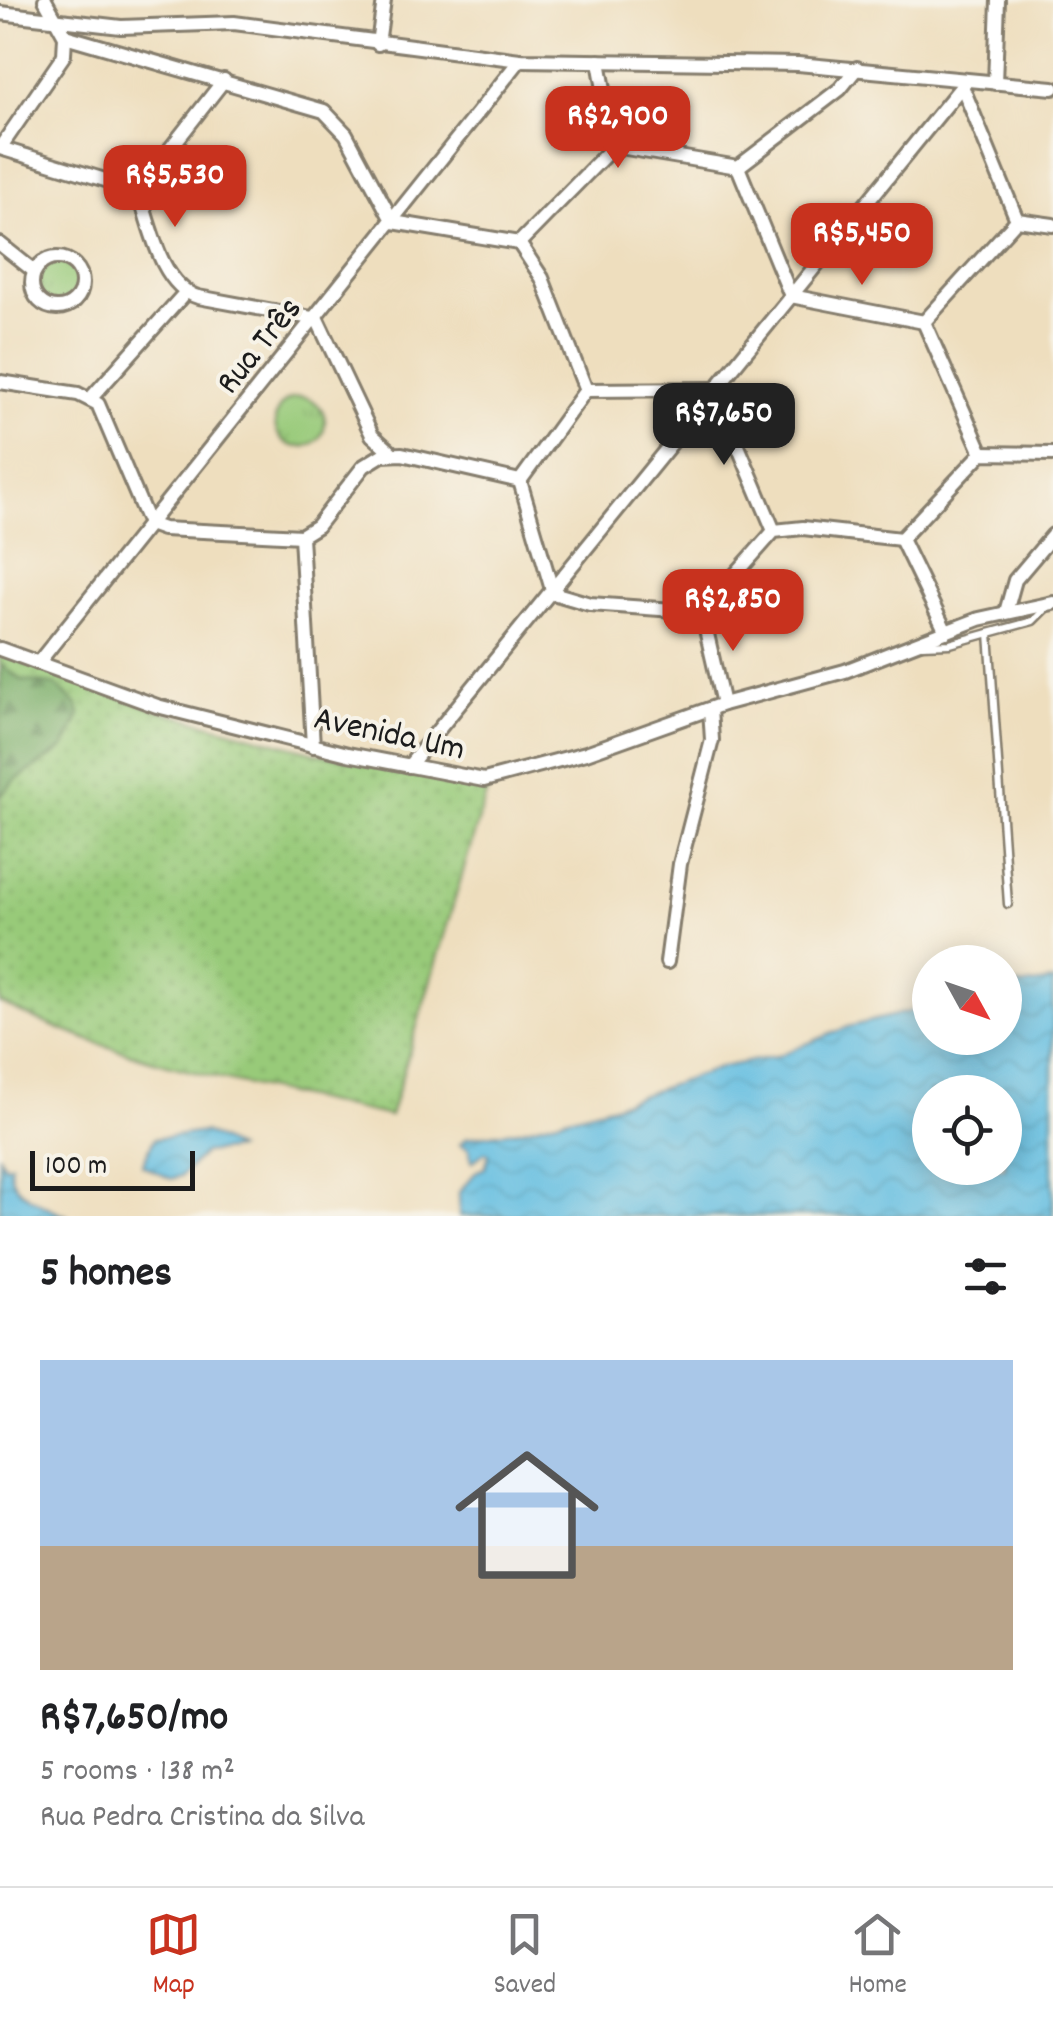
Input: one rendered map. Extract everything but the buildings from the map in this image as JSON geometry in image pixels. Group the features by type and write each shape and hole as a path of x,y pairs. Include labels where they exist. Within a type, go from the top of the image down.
{"street":[{"path":"45,0 65,36 302,102 336,120 393,222 519,243 542,278 586,390"},
{"path":"378,44 384,0"},
{"path":"995,83 998,0"},
{"path":"0,13 121,27 234,23 520,60 856,68 964,83 1053,88"},
{"path":"65,36 60,64 0,148 138,190"},
{"name":"Rua Três","path":"38,663 520,60"},
{"path":"599,61 614,146"},
{"path":"614,146 738,166 828,100 856,68"},
{"path":"138,190 224,80"},
{"path":"964,83 1017,220"},
{"path":"408,766 553,593 964,83"},
{"path":"519,243 614,146"},
{"path":"738,166 791,296"},
{"path":"138,190 171,277 185,293 317,318 372,435 392,453 520,481"},
{"path":"1017,220 1053,225"},
{"path":"924,322 1017,220"},
{"path":"0,244 34,271"},
{"path":"48,258 66,259 80,271 80,294 60,308 43,305 32,291 34,271 48,258"},
{"path":"90,398 185,293"},
{"path":"791,296 924,322"},
{"path":"924,322 982,454"},
{"path":"0,382 90,398 101,409 149,524 191,533 301,536 317,526 368,462 372,435"},
{"path":"586,390 714,390"},
{"path":"520,481 586,390"},
{"path":"714,390 774,530"},
{"path":"368,462 392,453"},
{"path":"901,540 982,454 1053,454"},
{"path":"520,481 553,593"},
{"path":"668,962 680,864 712,740 716,707 702,612 774,530 804,528 901,540"},
{"path":"1006,612 1015,580 1053,535"},
{"path":"301,536 314,746"},
{"path":"901,540 946,632"},
{"path":"553,593 590,604 702,612"},
{"name":"Avenida Um","path":"0,649 156,706 314,746 484,780 586,753 716,707 844,671 1006,612 1051,604"}],"lane":[{"path":"917,644 950,644 1034,621 1051,604"},
{"path":"989,633 1008,904"}],"green space":[{"path":"57,261 73,267 79,283 73,299 57,305 41,299 35,283 41,267"},
{"path":"300,397 318,404 325,422 318,440 300,447 282,440 275,422 282,404"},
{"path":"0,653 160,711 312,752 488,788 390,1116 240,1084 143,1058 0,1003"},
{"path":"0,665 22,680 56,685 77,705 80,715 64,748 13,782 0,797"}],"water":[{"path":"1053,981 1053,1216 459,1216 459,1192 477,1171 485,1168 489,1154 485,1152 472,1162 469,1149 460,1144 466,1138 519,1130 614,1105 722,1067 777,1056 848,1027 912,1011 912,1055 1022,1055 1022,986"},
{"path":"204,1132 236,1149 204,1153 181,1176 171,1179 142,1165 154,1139"},
{"path":"0,1157 5,1166 11,1164 14,1183 21,1191 68,1216 0,1216"}]}
